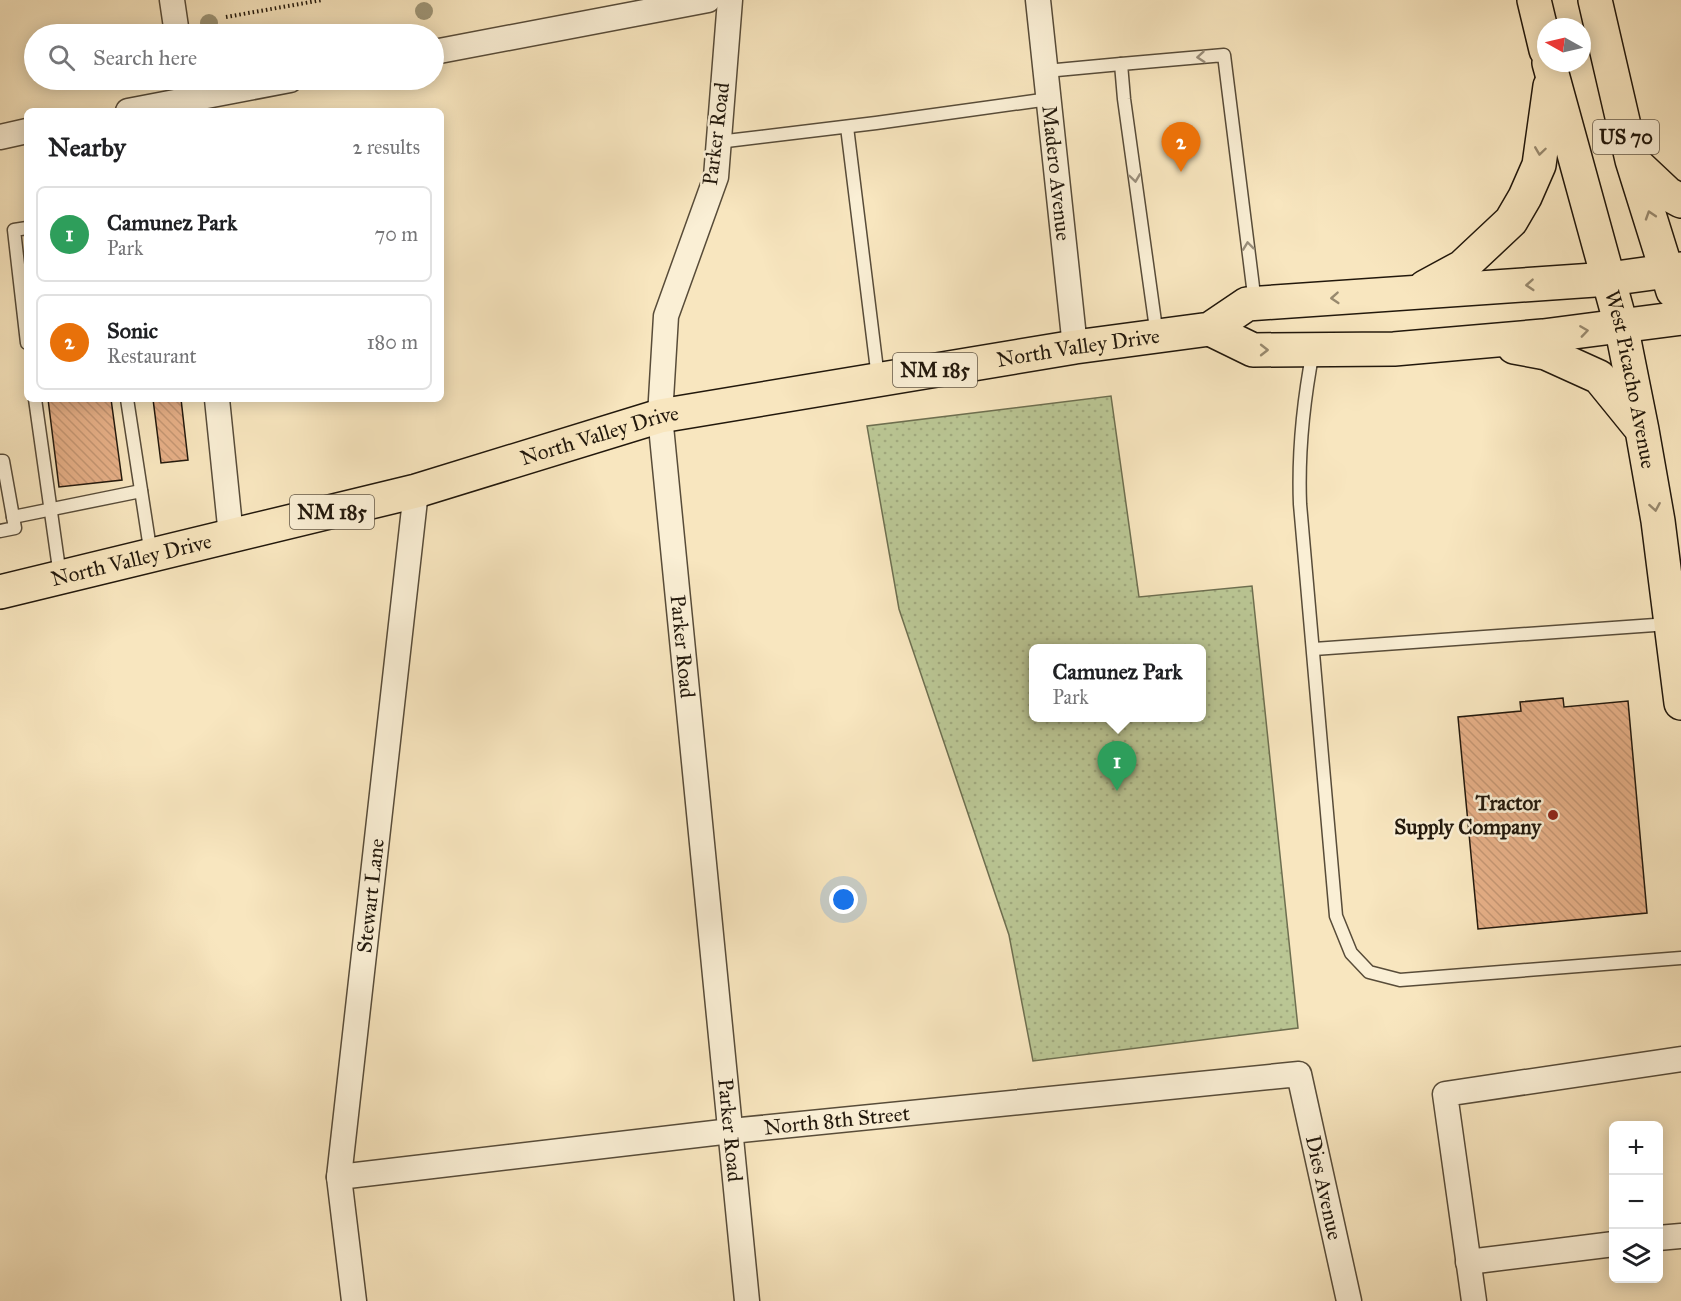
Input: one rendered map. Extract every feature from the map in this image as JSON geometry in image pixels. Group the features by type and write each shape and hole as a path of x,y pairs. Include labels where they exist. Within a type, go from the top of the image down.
{"main road":[{"name":"West Picacho Avenue","path":"1534,0 1538,18"},
{"name":"US 70","path":"1595,0 1632,160 1674,270 1681,319"},
{"path":"1412,293 1462,267 1511,221 1539,165 1548,72"},
{"name":"West Picacho Avenue","path":"1552,72 1621,326 1658,521 1681,703"},
{"path":"1632,160 1668,194 1681,201"},
{"name":"North Valley Drive","path":"0,592 416,491 660,416 1075,347 1210,329 1247,304 1609,279 1674,270"},
{"path":"1210,329 1253,350 1394,349 1489,342 1681,319"},
{"path":"1489,342 1546,353 1599,377 1642,430"}],"street":[{"path":"172,0 176,24"},
{"path":"444,50 708,0"},
{"name":"Parker Road","path":"730,0 716,177 666,316 660,416 747,1301"},
{"name":"Madero Avenue","path":"1038,0 1075,347"},
{"path":"140,108 185,97 228,90"},
{"path":"0,136 24,132"},
{"path":"217,402 231,536"},
{"name":"Stewart Lane","path":"354,1301 339,1177 416,491"},
{"path":"1474,1301 1445,1094 1681,1059"},
{"name":"North 8th Street","path":"339,1177 731,1131 1299,1074"},
{"name":"Dies Avenue","path":"1299,1074 1348,1301"},
{"path":"1663,1238 1681,1236"},
{"path":"1468,1262 1609,1245"}],"lane":[{"path":"1046,72 1224,55 1255,304"},
{"path":"1121,64 1157,336"},
{"path":"718,142 1049,99"},
{"path":"847,127 878,379"},
{"path":"24,228 14,230 24,317"},
{"path":"1313,350 1305,389 1298,463 1336,916 1351,953 1369,972 1400,980 1681,958"},
{"path":"35,402 60,578"},
{"path":"127,402 151,555"},
{"path":"0,461 3,461 15,528 0,531"},
{"path":"13,517 141,491"},
{"path":"1314,649 1670,624"}],"path":[{"path":"226,17 322,0"}],"green space":[{"path":"1111,396 1139,597 1252,586 1298,1028 1033,1061 1009,935 899,609 867,426"}],"building":[{"path":"48,402 111,402 122,480 59,487"},
{"path":"153,402 181,402 188,460 161,463"},
{"name":"Tractor Supply Company","path":"1563,698 1564,707 1628,701 1647,913 1478,929 1458,717 1521,711 1520,702"}],"place":[{"name":"Sonic","path":"1181,172"},
{"name":"Camunez Park","path":"1117,791"},
{"name":"Tractor Supply Company","path":"1553,815"}]}
